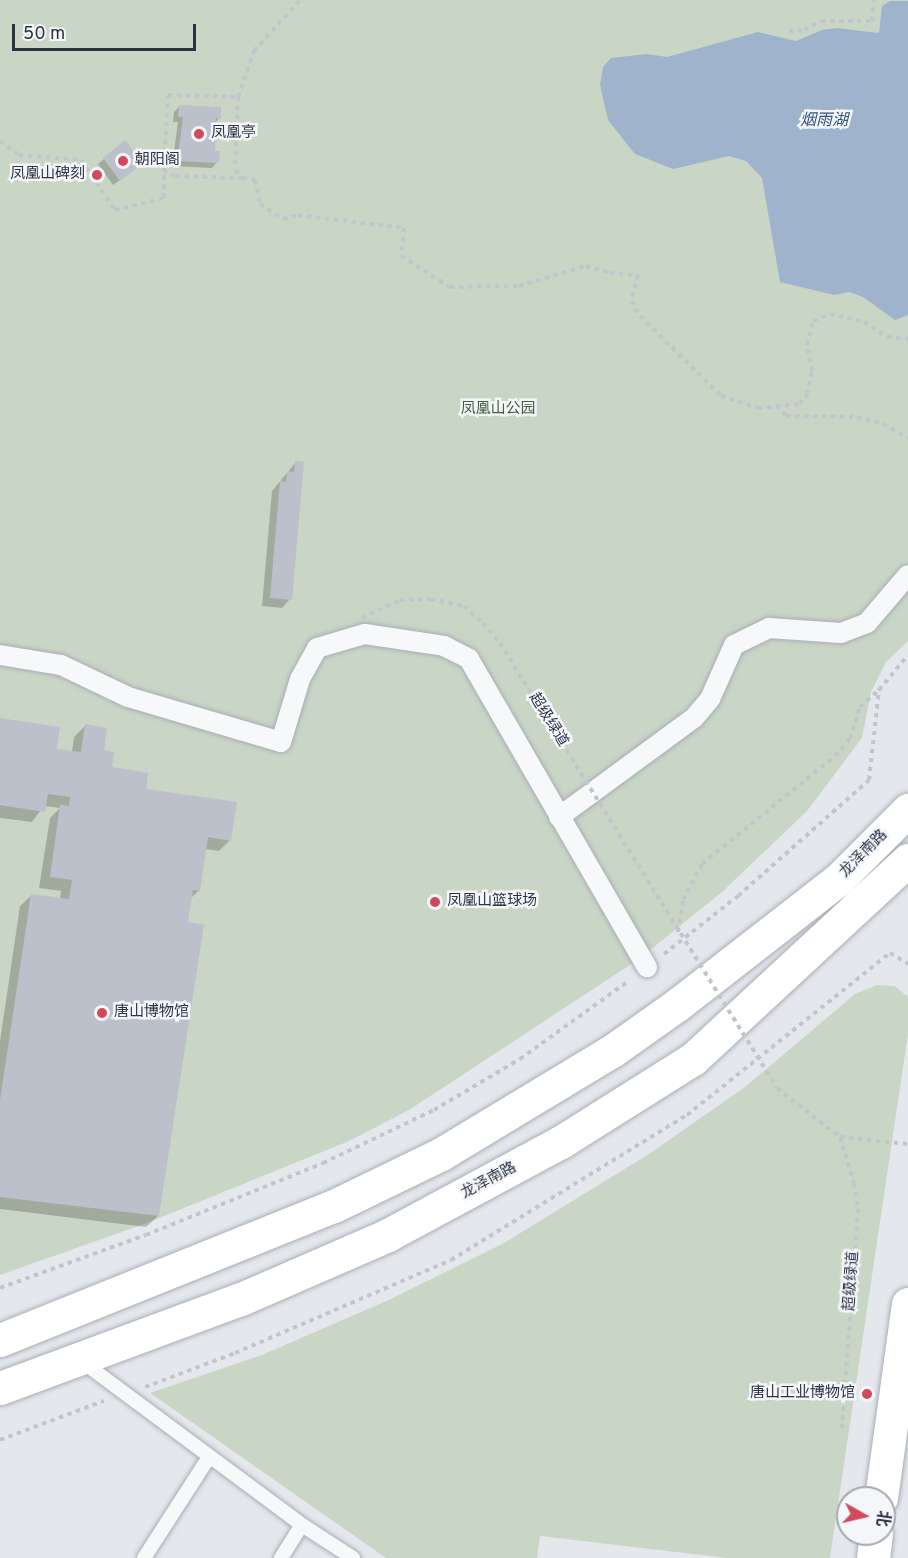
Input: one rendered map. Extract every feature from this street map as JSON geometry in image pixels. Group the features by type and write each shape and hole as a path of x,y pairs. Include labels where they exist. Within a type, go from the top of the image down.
{"main road":[{"name":"龙泽南路","path":"0,1340 334,1206 441,1154 612,1051 677,1005 839,879 908,810"},
{"name":"龙泽南路","path":"0,1388 241,1299 388,1235 561,1142 693,1059 908,860"},
{"path":"883,1486 908,1304"}],"street":[{"path":"559,817 694,718 710,699 734,645 769,628 841,633 867,624 908,574"},
{"path":"0,655 61,664 128,697 281,742 300,679 317,648 365,634 444,646 468,658 647,967"}],"lane":[{"path":"78,1359 302,1525 353,1558"},
{"path":"144,1558 209,1457"},
{"path":"281,1558 302,1525"}],"path":[{"path":"243,178 235,170 238,97 254,51 300,0"},
{"path":"789,31 804,30 821,21 872,21 874,0"},
{"path":"0,141 19,156 81,160 115,210 164,198 168,95 238,97"},
{"path":"165,171 175,176 255,180 260,204 283,219 298,215 404,228 401,256 450,287 519,286 586,266 610,273 638,275 631,301 640,316 722,396 758,408 800,404 807,394 812,371 807,345 813,321 830,314 864,322 887,337 908,339"},
{"path":"777,405 786,416 857,417 883,424 908,438"},
{"name":"超级绿道","path":"362,618 400,600 431,599 464,606 483,623 500,643 777,1088 840,1137 854,1183 858,1209 842,1428"},
{"path":"678,932 683,900 702,864 835,756 850,739 860,707 879,690 908,655"},
{"path":"0,1288 146,1235 323,1163 434,1110 520,1059 647,967 738,896 869,780 879,690"},
{"path":"840,1137 908,1144"}],"green space":[{"name":"凤凰山公园","path":"0,0 908,0 908,641 886,662 871,692 862,738 807,811 722,892 639,959 409,1110 349,1141 147,1223 0,1275"},
{"path":"877,985 895,986 908,997 908,1034 841,1486 836,1486 836,1518 830,1558 727,1558 540,1536 537,1558 386,1558 150,1393 262,1355 391,1299 504,1243 649,1154 745,1087 855,994"}],"water":[{"name":"烟雨湖","path":"890,1 908,1 908,315 895,320 863,297 849,292 834,295 780,282 762,178 746,161 729,156 673,169 635,154 608,120 600,85 603,67 611,58 647,54 667,57 758,32 796,41 822,30 837,28 879,33 882,6"}],"building":[{"name":"凤凰亭","path":"179,105 221,107 221,119 216,118 215,151 220,151 219,163 177,161 183,117 178,117"},
{"name":"朝阳阁","path":"125,140 143,163 120,181 103,158"},
{"path":"295,461 304,462 292,600 270,598 280,481 286,482 287,471 294,472"},
{"name":"唐山博物馆","path":"0,718 60,727 57,749 81,752 85,724 107,728 104,750 114,752 112,767 148,773 146,789 237,802 231,841 208,837 200,891 193,890 188,922 204,925 159,1216 0,1197 0,1100 31,894 69,899 72,880 50,877 60,805 69,806 70,797 48,794 45,812 0,805"}],"place":[{"name":"凤凰亭","path":"199,134"},
{"name":"朝阳阁","path":"123,161"},
{"name":"凤凰山碑刻","path":"97,175"},
{"name":"凤凰山篮球场","path":"435,902"},
{"name":"唐山博物馆","path":"102,1013"},
{"name":"唐山工业博物馆","path":"867,1394"}]}
